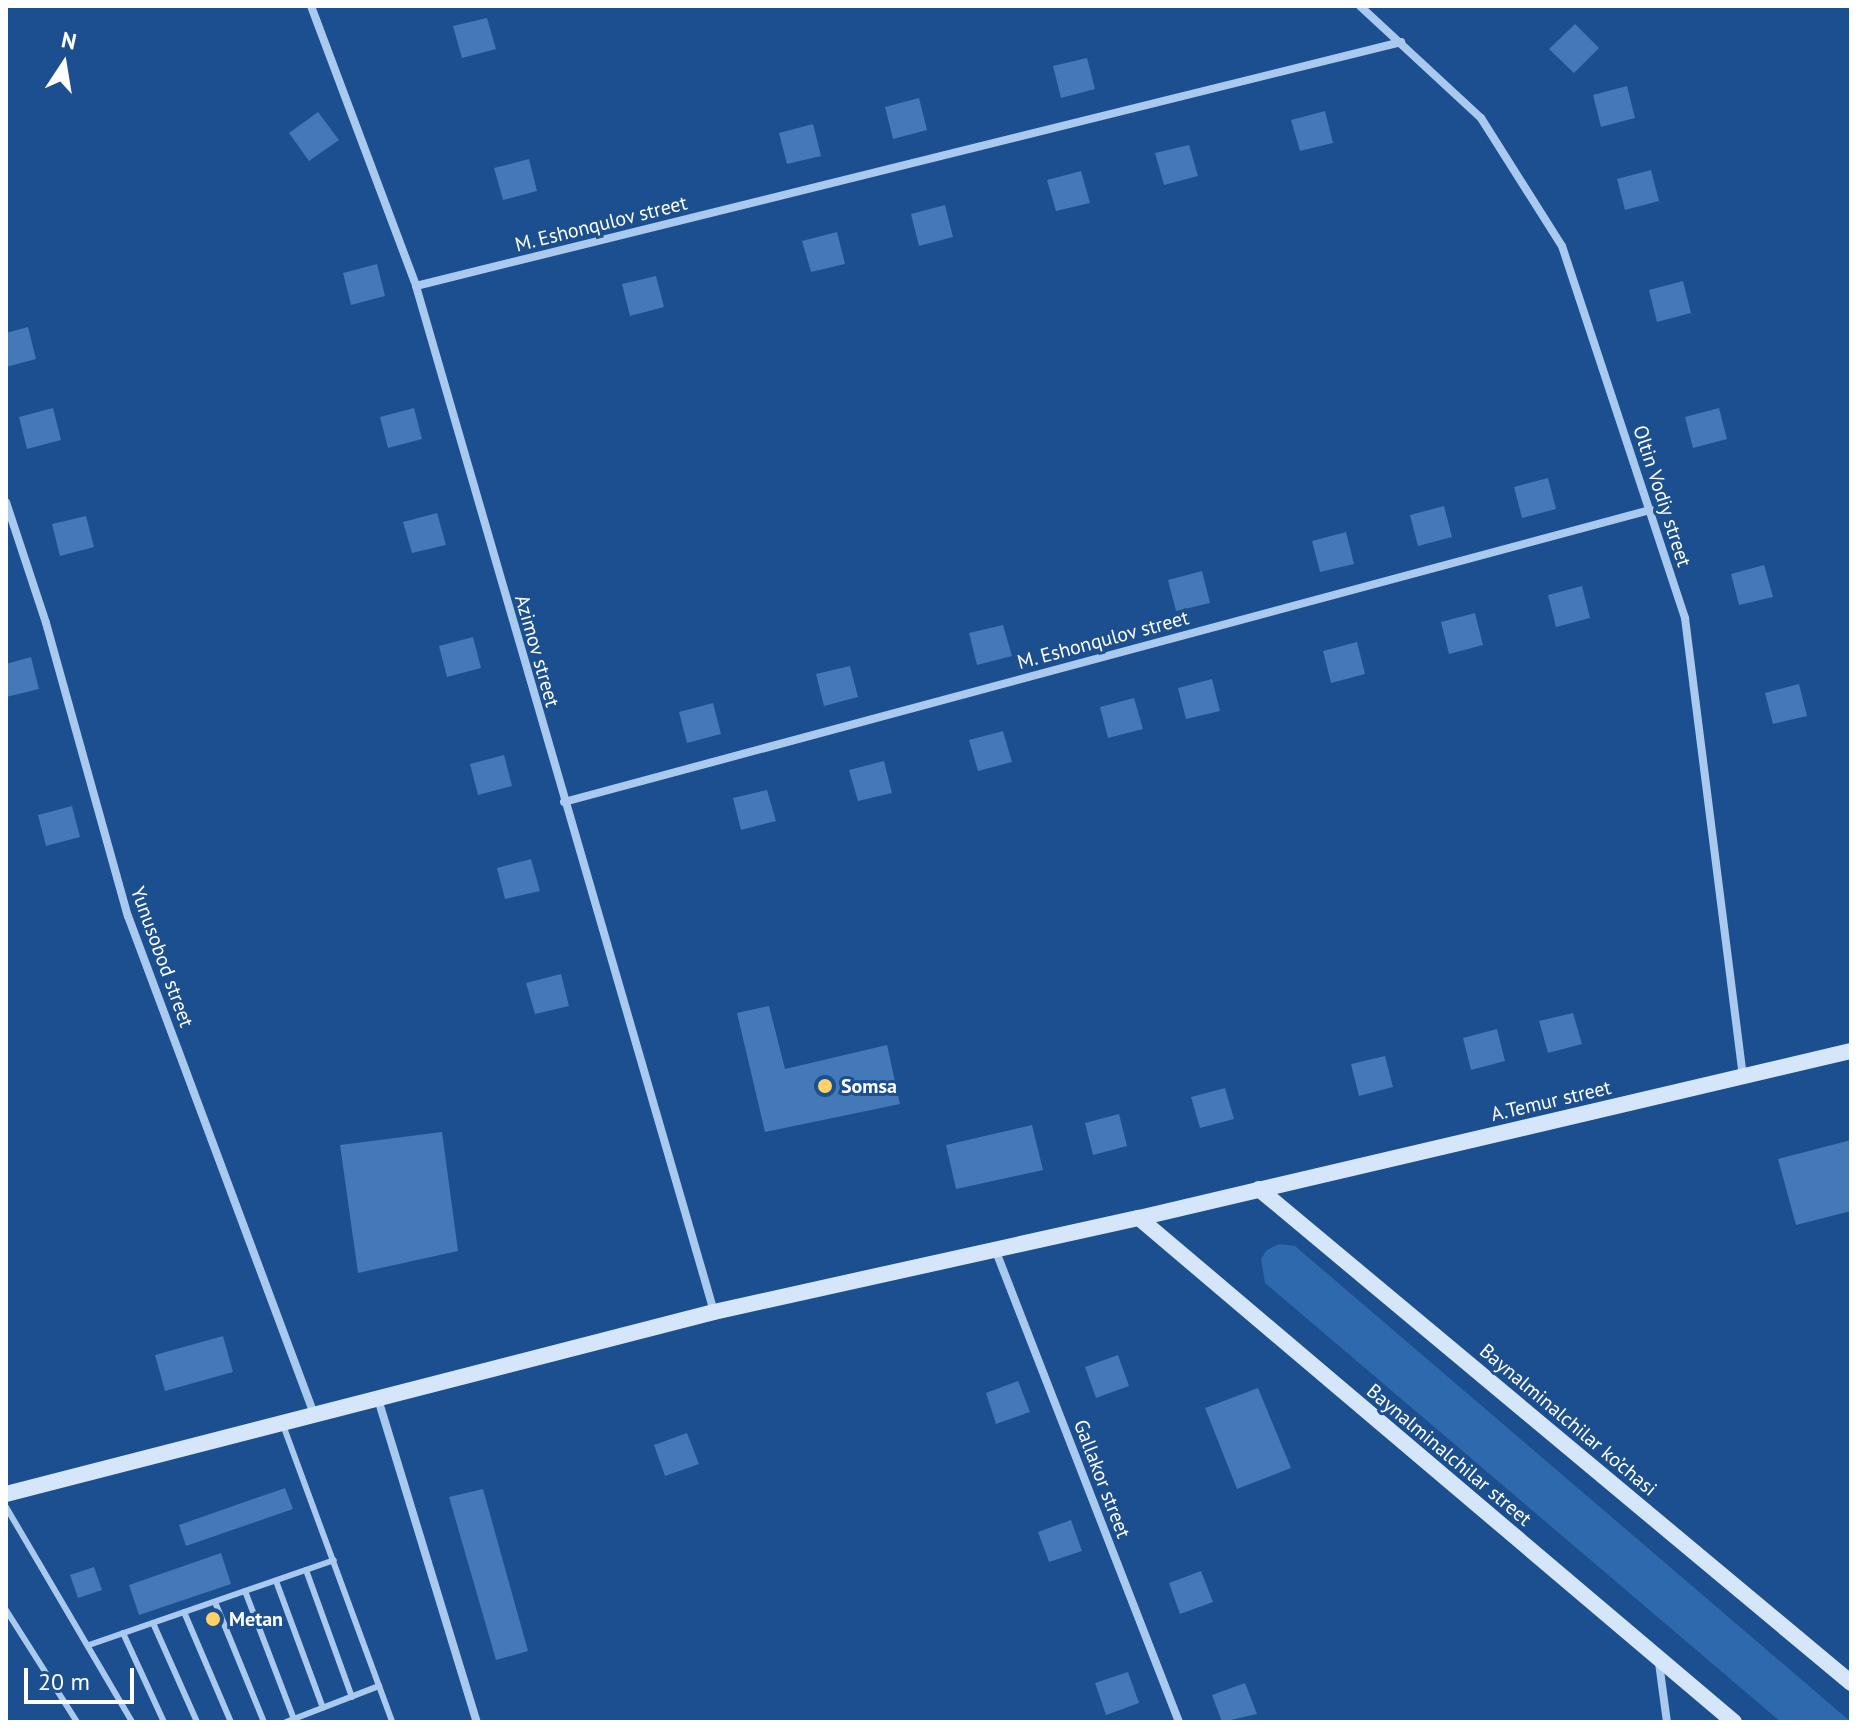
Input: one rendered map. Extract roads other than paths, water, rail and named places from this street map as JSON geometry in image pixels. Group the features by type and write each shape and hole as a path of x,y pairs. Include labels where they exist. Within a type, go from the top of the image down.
{"main road":[{"name":"A.Temur street","path":"6,1494 714,1312 1139,1218 1851,1051"},
{"name":"Baynalminalchilar ko’chasi","path":"1259,1189 1851,1683"},
{"name":"Baynalminalchilar street","path":"1139,1218 1734,1722"}],"street":[{"name":"Azimov street","path":"311,6 416,286 714,1312"},
{"name":"Oltin Vodiy street","path":"1360,6 1481,118 1562,246 1685,618 1743,1077"},
{"name":"M. Eshonqulov street","path":"416,286 1401,42"},
{"name":"Yunusobod street","path":"6,502 46,623 128,916 315,1415"},
{"name":"M. Eshonqulov street","path":"564,802 1650,510"},
{"name":"Gallakor street","path":"995,1248 1179,1722"},
{"path":"378,1399 477,1722"},
{"path":"1659,1658 1667,1722"}],"lane":[{"path":"282,1421 392,1722"},
{"path":"6,1507 132,1722"},
{"path":"89,1645 334,1560"},
{"path":"306,1570 352,1697"},
{"path":"276,1581 323,1708"},
{"path":"245,1591 294,1719"},
{"path":"215,1602 264,1722"},
{"path":"6,1610 77,1722"},
{"path":"184,1612 231,1722"},
{"path":"153,1623 197,1722"},
{"path":"123,1633 164,1722"},
{"path":"286,1722 379,1686"}],"place":[{"name":"Somsa","path":"825,1086"},
{"name":"Metan","path":"213,1619"}]}
